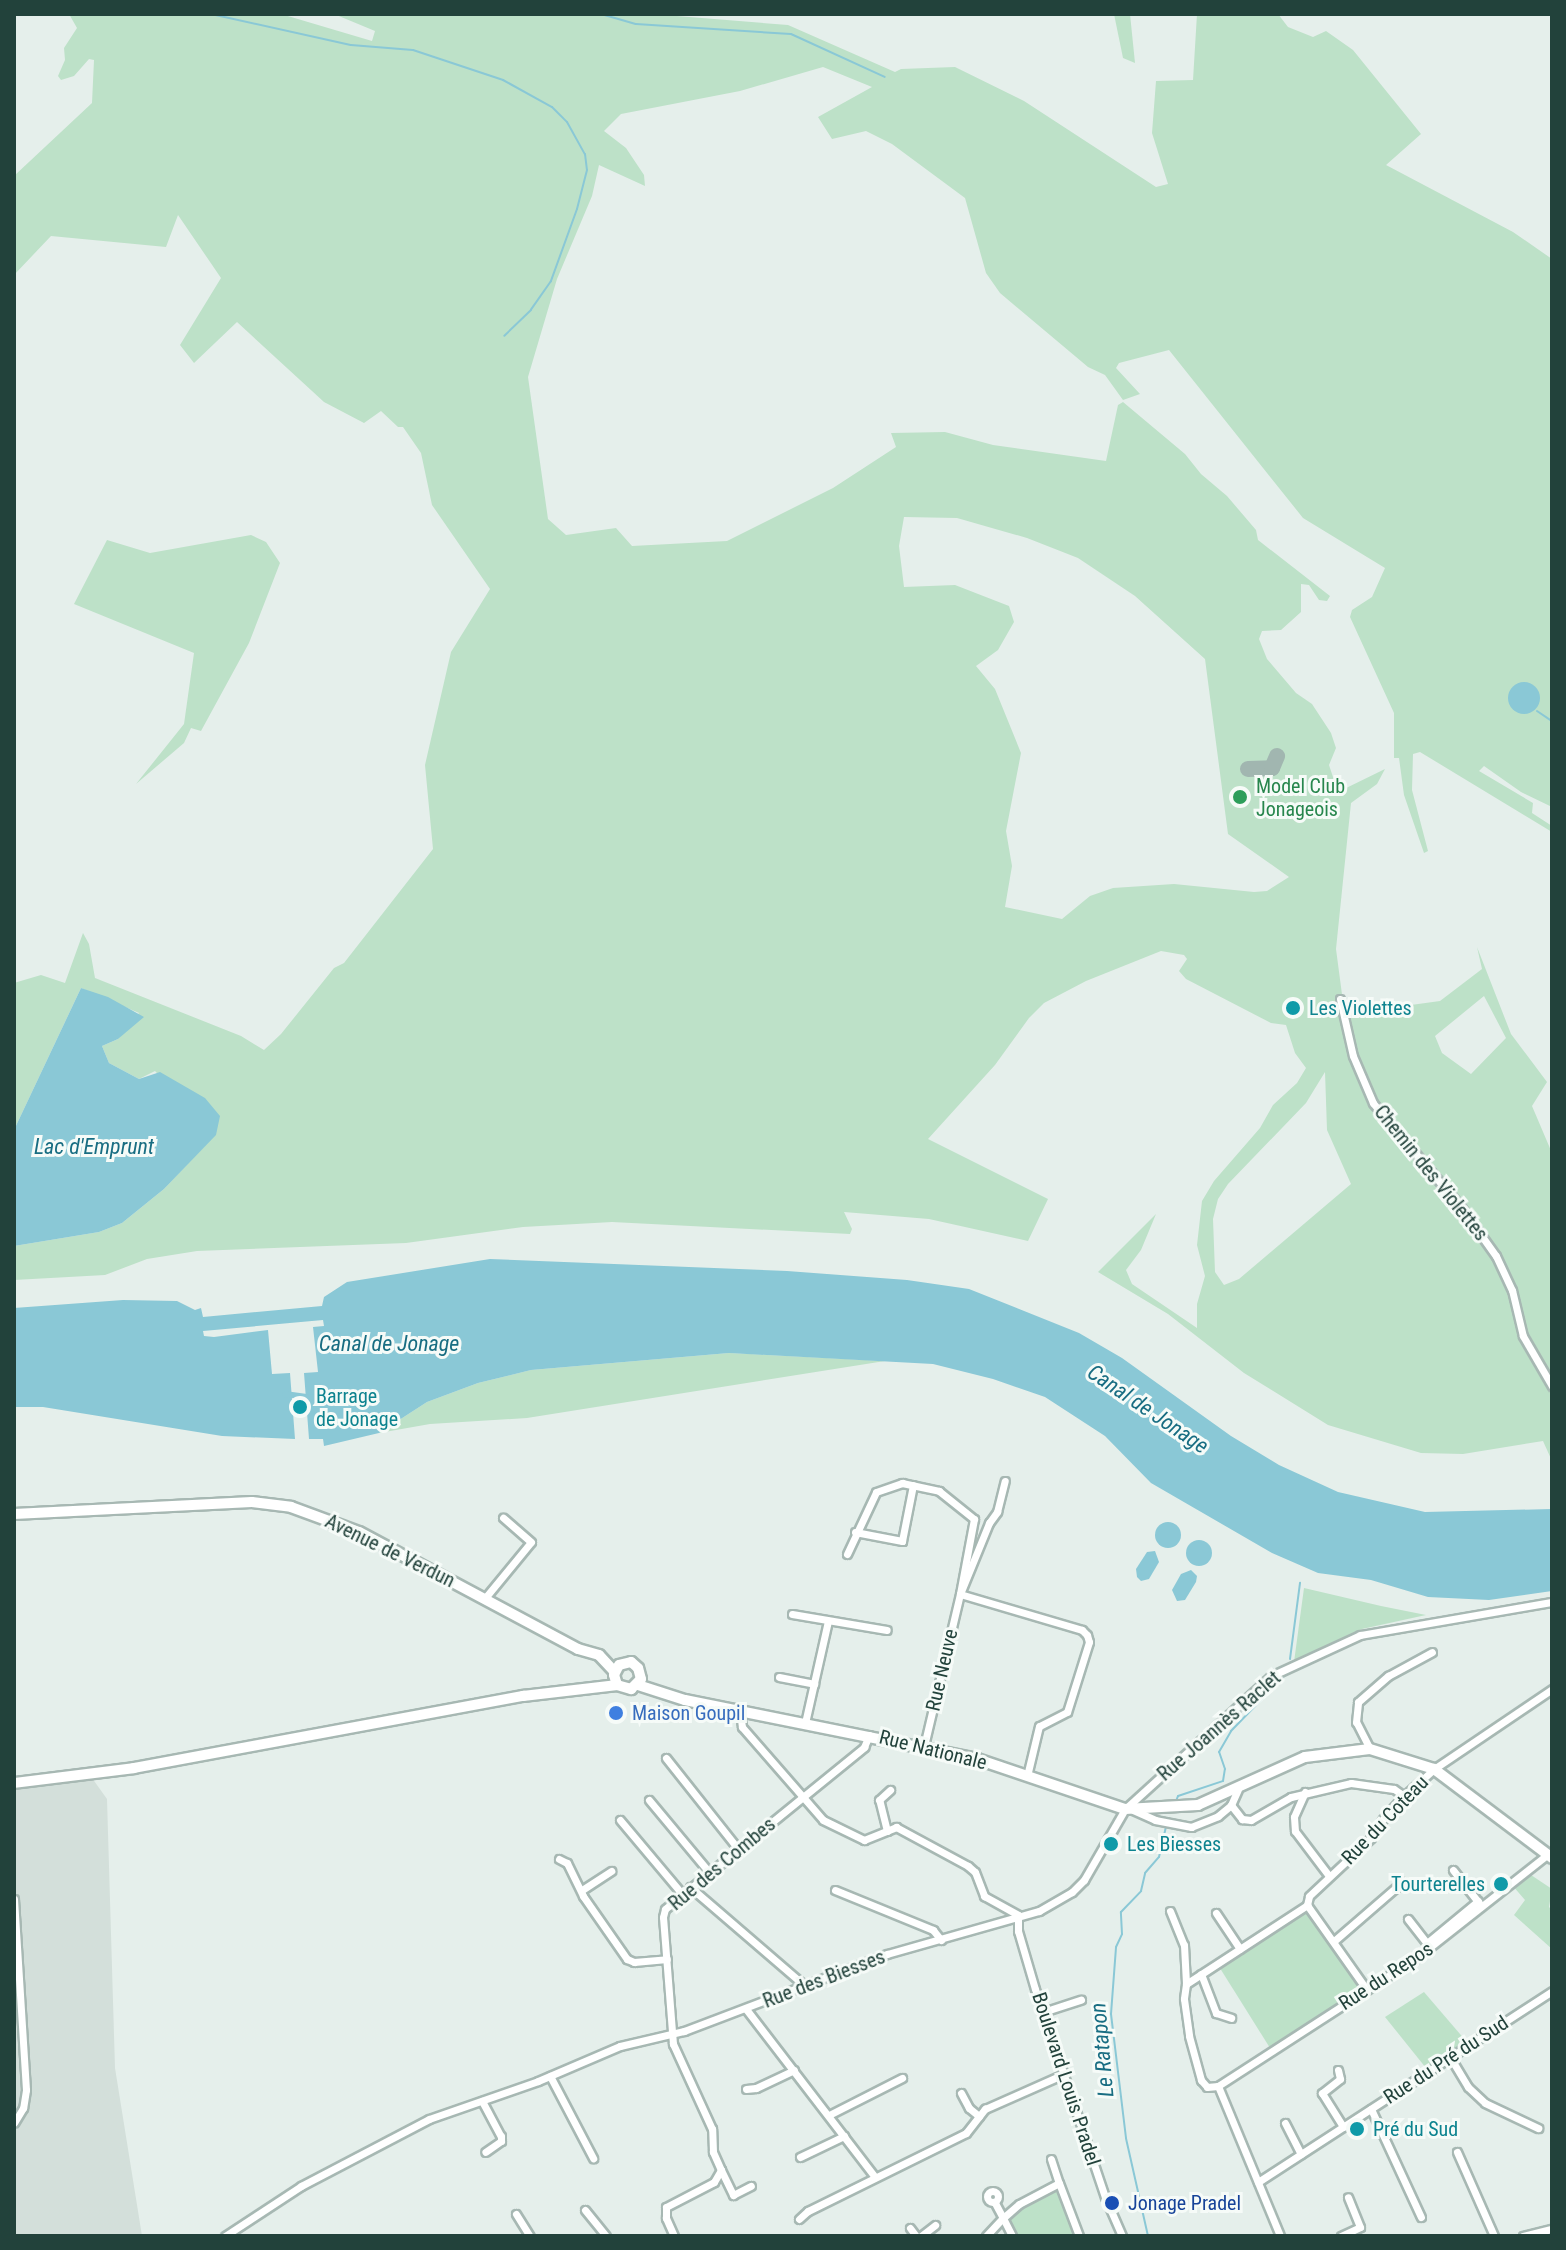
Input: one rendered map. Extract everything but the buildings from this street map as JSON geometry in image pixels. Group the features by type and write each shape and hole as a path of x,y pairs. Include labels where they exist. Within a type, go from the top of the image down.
{"main road":[{"name":"Avenue de Verdun","path":"14,1514 272,1504 324,1517 607,1660 615,1678"},
{"name":"Avenue de Verdun","path":"563,1639 603,1651 623,1663"},
{"path":"14,1783 134,1768 434,1710 584,1689 615,1678 623,1663 636,1665 640,1681 628,1689 615,1678"},
{"name":"Rue Nationale","path":"640,1681 666,1696 924,1746 1129,1810 1198,1805 1305,1757 1370,1749 1434,1769 1549,1856"}],"street":[{"name":"Chemin des Violettes","path":"1340,999 1353,1056 1373,1103 1461,1207 1496,1256 1512,1290 1523,1336 1552,1386"},
{"name":"Rue Neuve","path":"960,1594 989,1523 997,1512 1005,1481"},
{"path":"847,1554 855,1532 876,1492 893,1484 913,1485 902,1541 855,1532"},
{"name":"Rue Neuve","path":"913,1485 939,1491 974,1519 970,1557 964,1563 960,1594 924,1746"},
{"path":"485,1598 531,1542 503,1518"},
{"path":"960,1594 1082,1630 1087,1635 1089,1642 1067,1712 1039,1726 1027,1776"},
{"name":"Rue Joannès Raclet","path":"1129,1810 1238,1705 1282,1670 1360,1635 1552,1602"},
{"path":"792,1614 887,1630"},
{"path":"805,1723 828,1621"},
{"path":"1370,1749 1356,1722 1358,1702 1388,1676 1432,1652"},
{"path":"779,1677 814,1684"},
{"name":"Rue du Coteau","path":"1186,1984 1307,1905 1309,1896 1371,1838 1404,1796 1434,1769 1552,1689"},
{"path":"734,1710 742,1727 823,1820 864,1840 896,1827 968,1866 975,1872 984,1896 1014,1910 1018,1920"},
{"name":"Rue des Combes","path":"721,2170 713,2152 712,2129 672,2034 663,1917 665,1909 864,1747 869,1735"},
{"path":"666,1758 738,1849"},
{"path":"1238,1789 1231,1805 1242,1819 1251,1820 1305,1792 1351,1783 1394,1789 1404,1796"},
{"path":"887,1831 879,1800 890,1790"},
{"path":"1305,1792 1294,1817 1295,1831 1329,1876"},
{"path":"649,1800 709,1872"},
{"name":"Rue Nationale","path":"1129,1810 1155,1820 1191,1827 1202,1825 1231,1805"},
{"name":"Rue des Biesses","path":"225,2236 301,2186 429,2119 550,2076 628,2043 672,2034 746,2009 887,1954 1018,1920 1056,1902 1084,1880 1129,1810"},
{"path":"620,1820 682,1894"},
{"path":"1453,1870 1480,1903 1549,1856"},
{"path":"559,1859 567,1863 627,1959 634,1962 667,1959"},
{"path":"582,1890 611,1871"},
{"path":"1334,1941 1402,1882"},
{"path":"690,1887 804,1985"},
{"path":"835,1890 933,1930 941,1940"},
{"path":"14,1899 26,2090 23,2108 14,2123"},
{"name":"Rue du Repos","path":"1218,2086 1367,1990 1480,1903"},
{"path":"1307,1905 1367,1990"},
{"path":"1170,1911 1184,1945 1184,1999 1189,2036 1201,2080 1207,2087 1218,2086 1280,2236"},
{"path":"1216,1913 1240,1949"},
{"path":"1408,1919 1428,1945"},
{"name":"Boulevard Louis Pradel","path":"1018,1920 1018,1931 1043,2012 1122,2236"},
{"path":"1201,1974 1216,2013 1231,2018"},
{"name":"Rue du Pré du Sud","path":"1258,2182 1551,1992"},
{"path":"1043,2012 1081,2000"},
{"path":"746,2009 875,2177"},
{"path":"1450,2057 1468,2087 1485,2103 1538,2128"},
{"path":"746,2089 756,2088 794,2070"},
{"path":"1338,2070 1340,2079 1322,2093 1343,2127"},
{"path":"799,2219 808,2211 966,2133 985,2109 1064,2074"},
{"path":"550,2076 593,2158"},
{"path":"829,2115 902,2078"},
{"path":"961,2093 969,2108 979,2116"},
{"path":"482,2101 501,2136 501,2141 485,2152"},
{"path":"1371,2109 1421,2217"},
{"path":"1285,2123 1301,2154"},
{"path":"800,2157 844,2136"},
{"path":"1457,2152 1494,2236"},
{"path":"1051,2159 1079,2236"},
{"path":"721,2170 733,2195 751,2186"},
{"path":"674,2236 666,2218 666,2207 714,2182 721,2170"},
{"path":"986,2236 1019,2204 1059,2183"},
{"path":"1341,2236 1360,2227 1348,2197"},
{"path":"995,2203 1012,2236"},
{"path":"585,2210 595,2218 606,2236"},
{"path":"516,2214 530,2236"},
{"path":"910,2228 918,2236 935,2225"},
{"path":"1523,2236 1552,2229"}],"shaded area":[{"path":"92,1778 107,1799 115,2068 142,2236 14,2236 14,1787"}],"green space":[{"path":"69,14 281,14 372,41 375,31 334,14 652,14 788,25 895,72 901,69 955,67 1024,101 1156,187 1168,184 1152,133 1156,81 1193,80 1197,14 1278,14 1288,27 1313,37 1326,31 1353,50 1421,134 1386,165 1513,232 1552,259 1552,807 1521,792 1484,766 1479,771 1533,803 1532,813 1552,826 1552,832 1420,752 1413,754 1412,790 1428,851 1424,853 1404,795 1399,758 1394,758 1394,713 1350,617 1352,610 1372,597 1385,568 1303,518 1169,350 1119,363 1116,368 1140,394 1123,400 1105,375 1088,367 1000,293 986,273 965,198 892,144 866,131 832,139 818,117 872,87 823,67 740,91 621,114 604,131 626,148 644,175 645,186 599,165 592,196 557,279 528,377 548,519 566,535 616,528 632,546 727,541 833,488 896,447 891,433 945,432 993,445 1106,461 1118,405 1123,402 1185,454 1256,530 1258,540 1330,596 1327,601 1319,600 1309,585 1301,584 1301,612 1281,630 1262,631 1259,639 1267,659 1296,693 1312,704 1331,733 1336,748 1329,765 1338,792 1385,769 1377,784 1351,803 1336,949 1343,1002 1382,1009 1440,1001 1482,969 1477,947 1511,1034 1547,1082 1532,1106 1552,1153 1552,1461 1543,1441 1463,1454 1421,1453 1328,1425 1244,1373 1168,1314 1098,1272 1156,1214 1141,1250 1126,1270 1132,1284 1197,1328 1197,1304 1205,1276 1197,1245 1202,1201 1214,1181 1260,1128 1273,1105 1297,1083 1306,1068 1295,1053 1286,1025 1271,1023 1186,979 1179,971 1187,959 1184,955 1161,951 1086,981 1044,1003 1029,1018 995,1065 928,1139 1048,1199 1028,1241 929,1219 844,1212 852,1229 850,1234 612,1222 523,1227 406,1243 197,1251 147,1259 105,1275 14,1280 14,1246 99,1232 122,1223 164,1189 215,1135 155,1071 139,1079 109,1063 102,1046 118,1039 139,1013 81,988 14,1130 14,983 41,975 65,983 83,933 89,944 95,978 241,1036 264,1050 281,1034 334,968 344,963 433,849 425,765 451,652 490,589 432,505 421,453 403,427 398,427 381,411 364,423 324,402 237,322 194,363 180,345 221,278 178,215 166,247 51,236 14,275 14,176 92,103 94,60 89,59 74,76 61,80 58,76 65,60 64,48 77,28","holes":["904,517 957,518 1027,538 1078,558 1135,596 1205,659 1228,834 1289,877 1267,891 1254,892 1174,884 1113,888 1090,896 1062,919 1005,907 1012,866 1006,831 1021,753 995,689 976,666 998,650 1014,622 1009,606 955,585 904,587 899,546","1484,996 1506,1038 1471,1074 1442,1053 1435,1036","1325,1072 1327,1130 1351,1184 1239,1279 1224,1285 1215,1272 1213,1219 1218,1199 1228,1184 1306,1103"]},
{"path":"1114,14 1130,14 1135,63 1123,58"},
{"path":"251,535 266,542 280,563 249,643 201,731 191,728 184,743 136,784 184,724 194,653 74,604 107,540 150,553"},
{"path":"729,1353 885,1361 527,1418 430,1424 379,1433 427,1402 478,1383 531,1370"},
{"path":"1304,1588 1426,1615 1362,1629 1294,1662"},
{"path":"1528,1873 1552,1889 1549,1907 1552,1910 1552,1949 1514,1915 1525,1900 1512,1885"},
{"path":"1306,1909 1362,1985 1360,1992 1270,2048 1218,1965"},
{"path":"1424,1992 1466,2041 1426,2068 1385,2017"},
{"path":"1053,2189 1060,2192 1076,2236 1019,2236 1014,2233 1009,2216"}],"water":[{"path":"1524,682 1536,686 1540,698 1536,710 1524,714 1512,710 1508,698 1512,686"},
{"name":"Lac d'Emprunt","path":"81,988 108,997 144,1017 118,1039 102,1046 109,1063 139,1079 160,1072 205,1098 220,1116 216,1135 164,1189 122,1223 99,1232 14,1246 14,1130"},
{"name":"Canal de Jonage","path":"490,1259 787,1271 907,1280 969,1289 1079,1333 1122,1358 1231,1436 1279,1465 1338,1492 1425,1512 1552,1509 1552,1591 1489,1600 1428,1597 1371,1580 1318,1573 1272,1553 1151,1483 1105,1436 1045,1397 993,1379 933,1364 729,1353 531,1370 478,1383 427,1402 379,1433 324,1446 323,1439 309,1439 304,1373 318,1372 313,1327 324,1326 323,1320 203,1331 204,1336 214,1337 268,1330 272,1374 290,1373 295,1439 222,1436 43,1407 14,1407 14,1308 123,1300 177,1301 195,1310 201,1308 203,1317 322,1306 324,1297 347,1282"},
{"path":"1168,1522 1177,1526 1181,1535 1177,1544 1168,1548 1159,1544 1155,1535 1159,1526"},
{"path":"1199,1540 1208,1544 1212,1553 1208,1562 1199,1566 1190,1562 1186,1553 1190,1544"},
{"path":"1155,1551 1159,1562 1149,1579 1141,1581 1136,1569 1147,1552"},
{"path":"1191,1570 1197,1576 1196,1582 1185,1600 1177,1601 1172,1590 1181,1574"}],"waterway":[{"path":"211,14 351,45 413,50 503,80 552,107 567,122 585,154 587,170 577,209 551,281 531,310 504,336"},
{"path":"601,14 636,24 791,34 885,77"},
{"path":"1537,711 1552,721"},
{"name":"Canal de Jonage","path":"285,1394 314,1398"},
{"name":"Le Ratapon","path":"1290,1659 1300,1583"},
{"name":"Le Ratapon","path":"1176,1801 1178,1796 1223,1781 1225,1769 1219,1752 1231,1731 1287,1673"},
{"name":"Le Ratapon","path":"1148,2236 1126,2138 1111,2014 1116,1947 1122,1934 1121,1912 1141,1891 1145,1873 1159,1857 1166,1826"}],"taxiway":[{"path":"1248,769 1272,768 1277,756"}],"place":[{"name":"Model Club Jonageois","path":"1240,797"},
{"name":"Les Violettes","path":"1293,1008"},
{"name":"Barrage de Jonage","path":"300,1407"},
{"name":"Maison Goupil","path":"616,1713"},
{"name":"Les Biesses","path":"1111,1844"},
{"name":"Tourterelles","path":"1501,1884"},
{"name":"Pré du Sud","path":"1357,2129"},
{"name":"Jonage Pradel","path":"1112,2203"}]}
